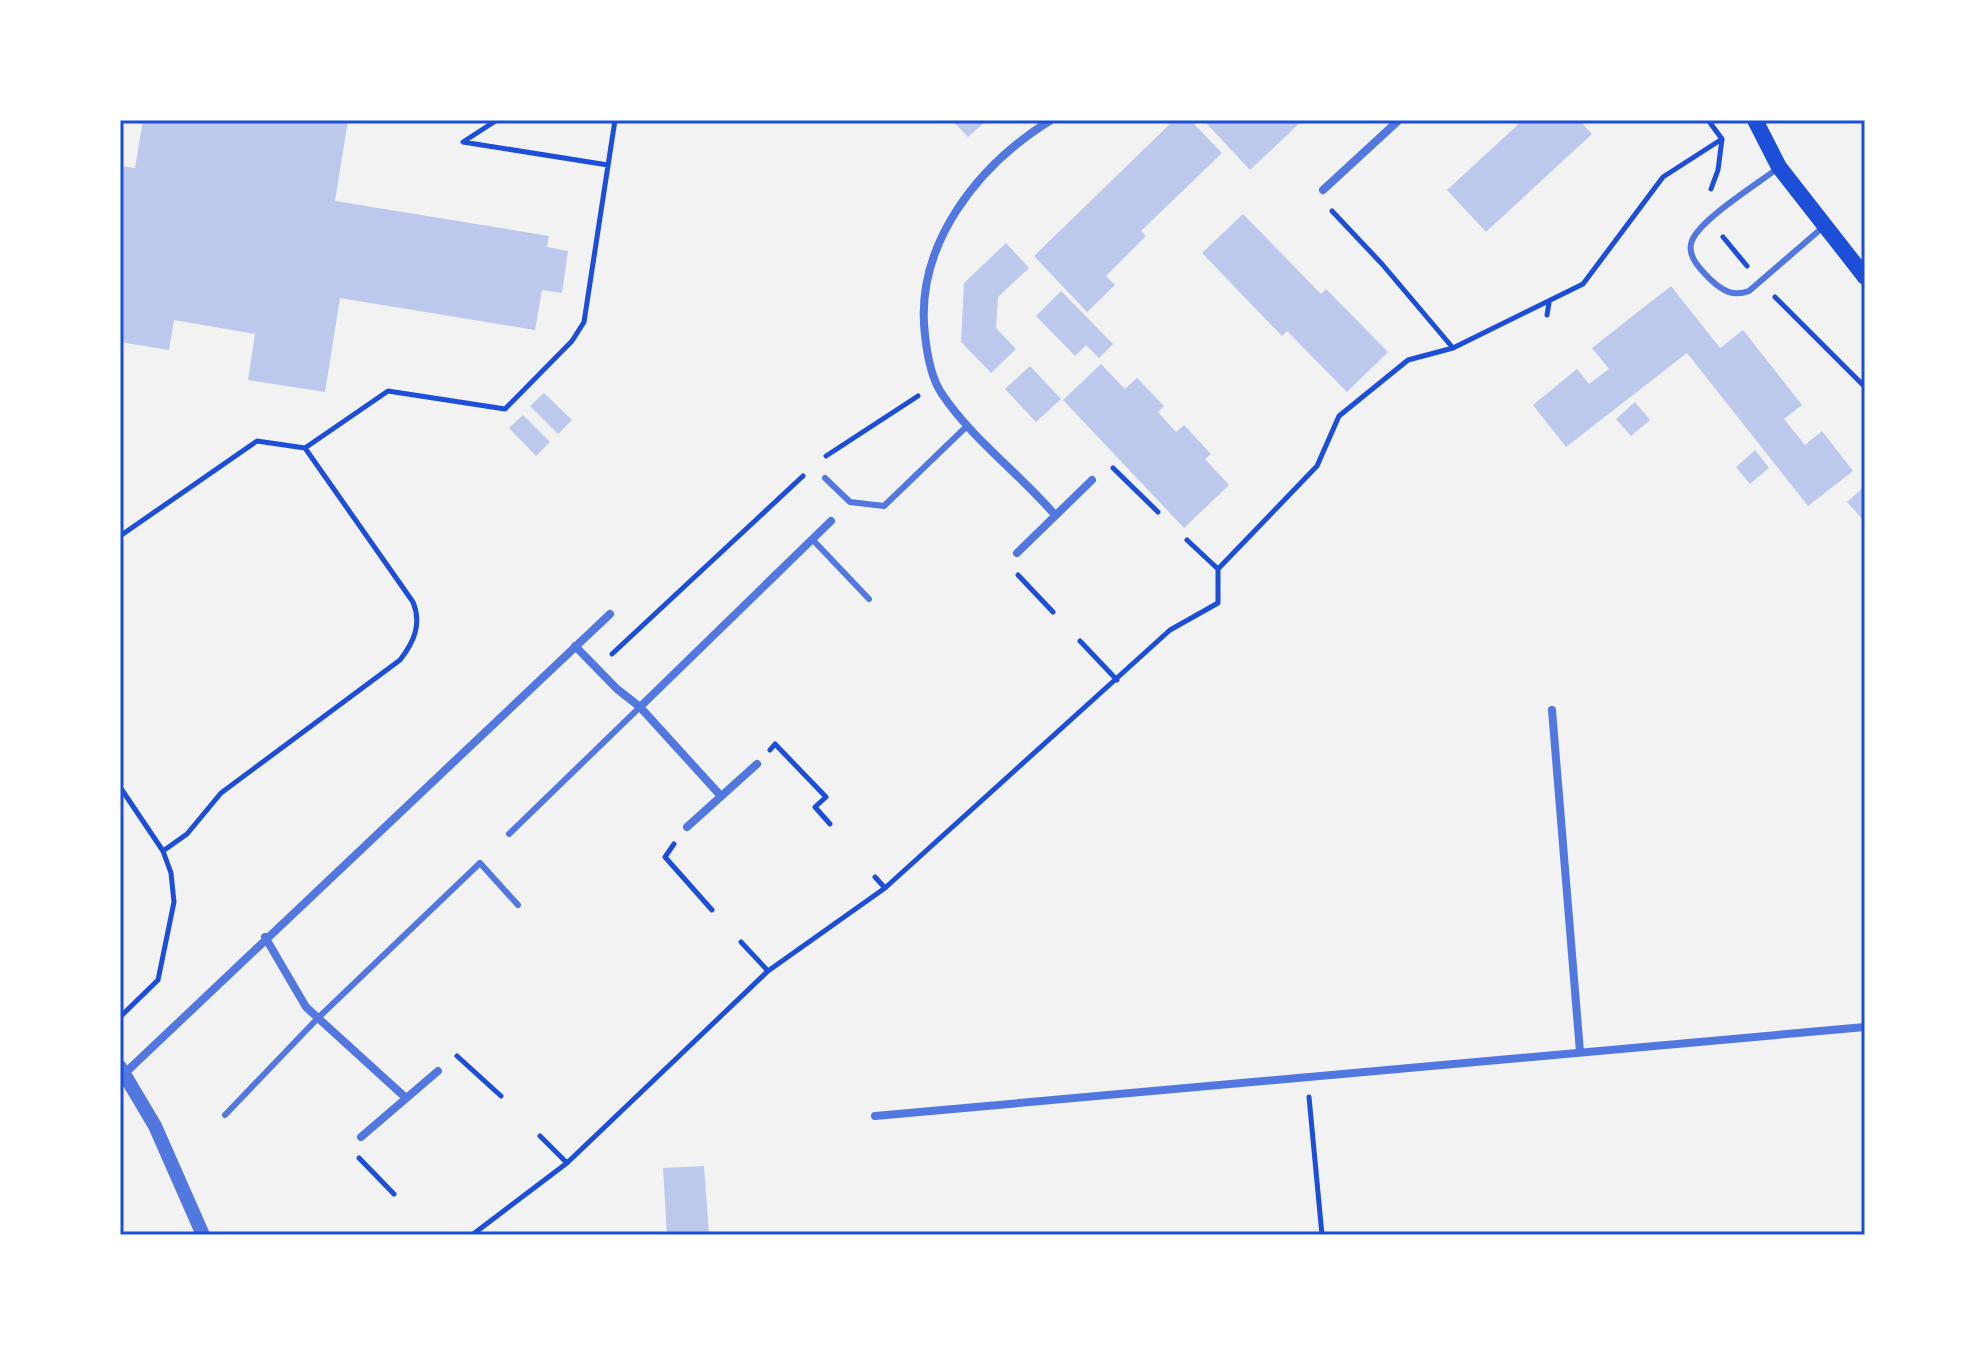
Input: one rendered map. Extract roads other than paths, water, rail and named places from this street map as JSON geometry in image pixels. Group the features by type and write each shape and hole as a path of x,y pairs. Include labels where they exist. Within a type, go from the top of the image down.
{"main road":[{"path":"1757,121 1779,167 1865,277"}],"street":[{"path":"1051,120 1015,142 979,178 953,215 933,258 921,306 927,351 939,391 967,426 1055,515"},
{"path":"1323,190 1399,120"},
{"path":"1017,553 1092,480"},
{"path":"640,707 831,521"},
{"path":"203,1235 155,1126 122,1070 610,614"},
{"path":"575,646 596,669 640,707 720,795"},
{"path":"1552,710 1580,1052"},
{"path":"687,827 757,764"},
{"path":"265,937 306,1007 406,1098"},
{"path":"875,1116 1865,1027"},
{"path":"361,1137 438,1071"}],"lane":[{"path":"1779,167 1708,220 1691,241 1691,254 1702,271 1723,290 1738,295 1749,291 1825,226"},
{"path":"825,478 850,502 884,506 967,426"},
{"path":"812,539 869,599"},
{"path":"509,834 640,707"},
{"path":"225,1115 318,1018 480,863 518,905"}]}
